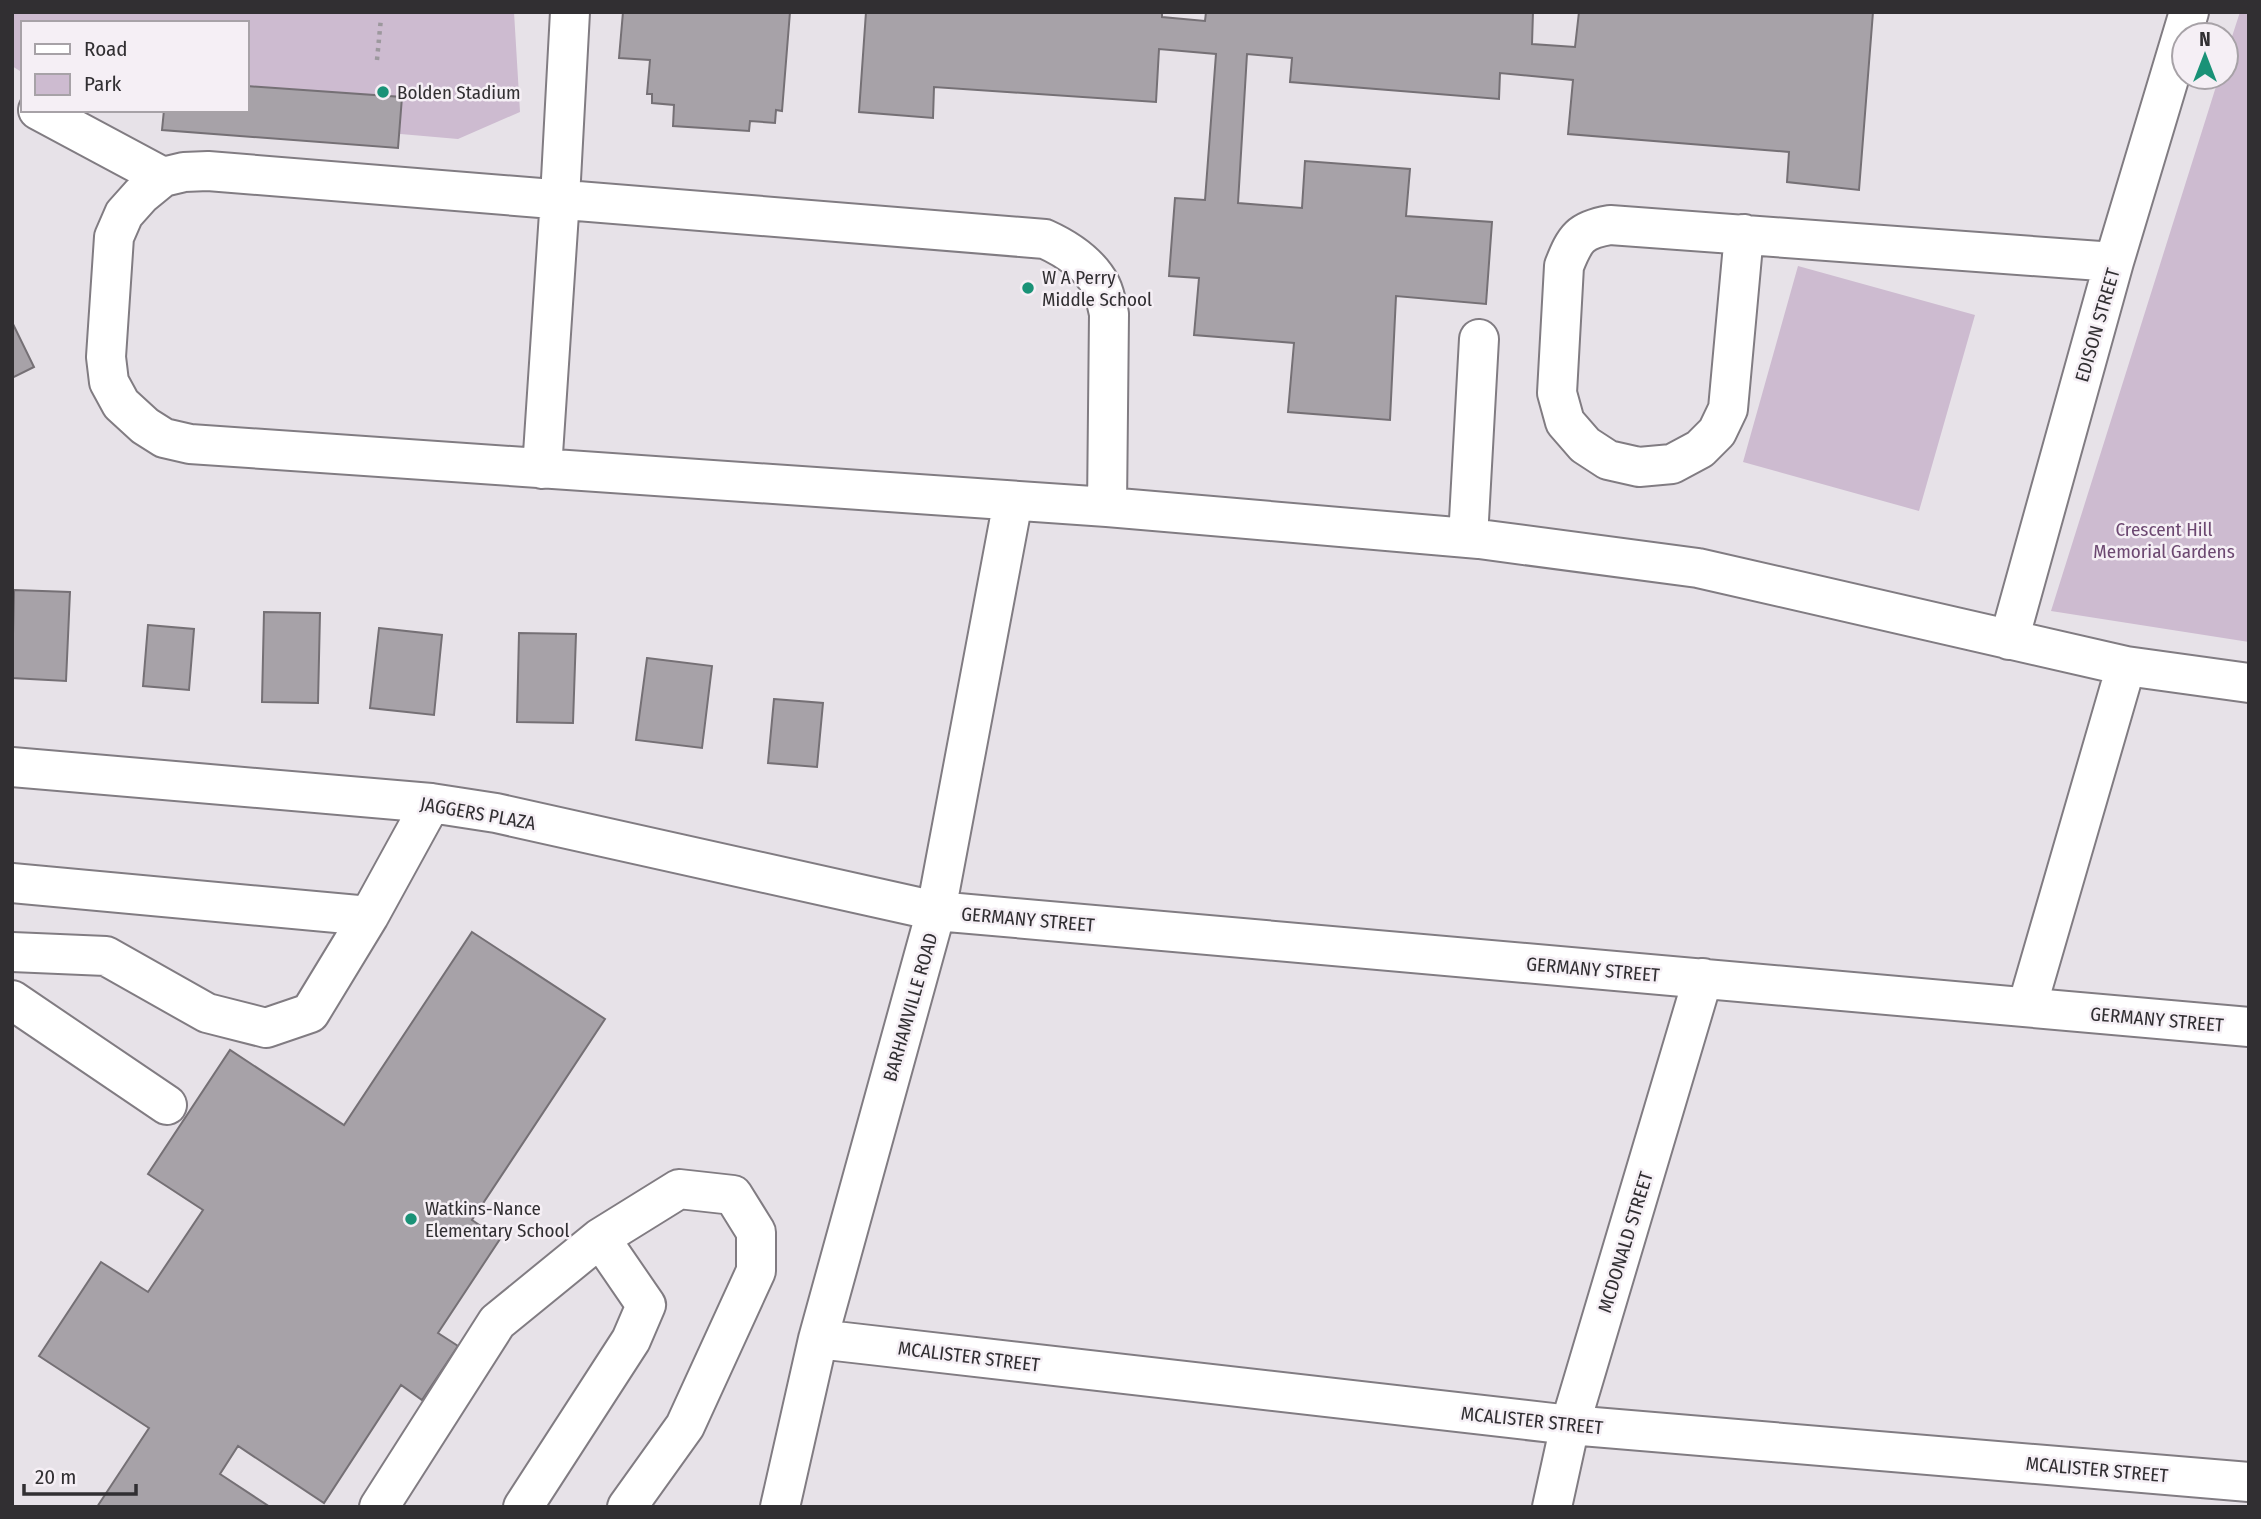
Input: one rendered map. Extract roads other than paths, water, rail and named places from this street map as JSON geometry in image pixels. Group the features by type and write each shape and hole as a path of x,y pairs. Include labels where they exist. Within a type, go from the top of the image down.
{"street":[{"path":"542,469 561,198 570,12"},
{"name":"EDISON STREET","path":"2009,640 2114,262 2189,12"},
{"path":"42,112 163,177"},
{"path":"1107,507 1109,314 1102,287 1081,261 1067,249 1045,239 1010,234 208,171 184,172 163,177 141,195 124,215 114,237 106,357 109,382 121,404 145,426 164,438 190,444 1107,507 1468,538 1698,568 2126,666 2249,683"},
{"path":"1744,234 1728,409 1717,432 1700,449 1672,464 1639,467 1608,460 1585,445 1565,422 1557,393 1564,266 1570,250 1590,228 1610,225 1744,234 2114,262"},
{"path":"1468,538 1479,339"},
{"name":"BARHAMVILLE ROAD","path":"780,1507 818,1339 936,911 1013,501"},
{"path":"2027,1007 2126,666"},
{"name":"JAGGERS PLAZA","path":"12,768 430,803 496,813 936,911"},
{"path":"12,951 106,956 207,1013 266,1028 310,1013 369,916 430,803"},
{"path":"12,883 369,916"},
{"name":"GERMANY STREET","path":"936,911 2249,1027"},
{"name":"MCDONALD STREET","path":"1552,1507 1570,1426 1703,978"},
{"path":"12,1000 167,1105"},
{"path":"379,1507 497,1322 600,1238 678,1189 733,1195 756,1232 756,1271 685,1426 627,1507"},
{"path":"523,1507 631,1340 646,1305 600,1238"},
{"name":"MCALISTER STREET","path":"818,1339 1570,1426 2249,1482"}],"place":[{"name":"Bolden Stadium","path":"383,92"},
{"name":"W A Perry Middle School","path":"1028,288"},
{"name":"Watkins-Nance Elementary School","path":"411,1219"}],"park label":[{"name":"Crescent Hill Memorial Gardens","path":"2164,540"}]}
